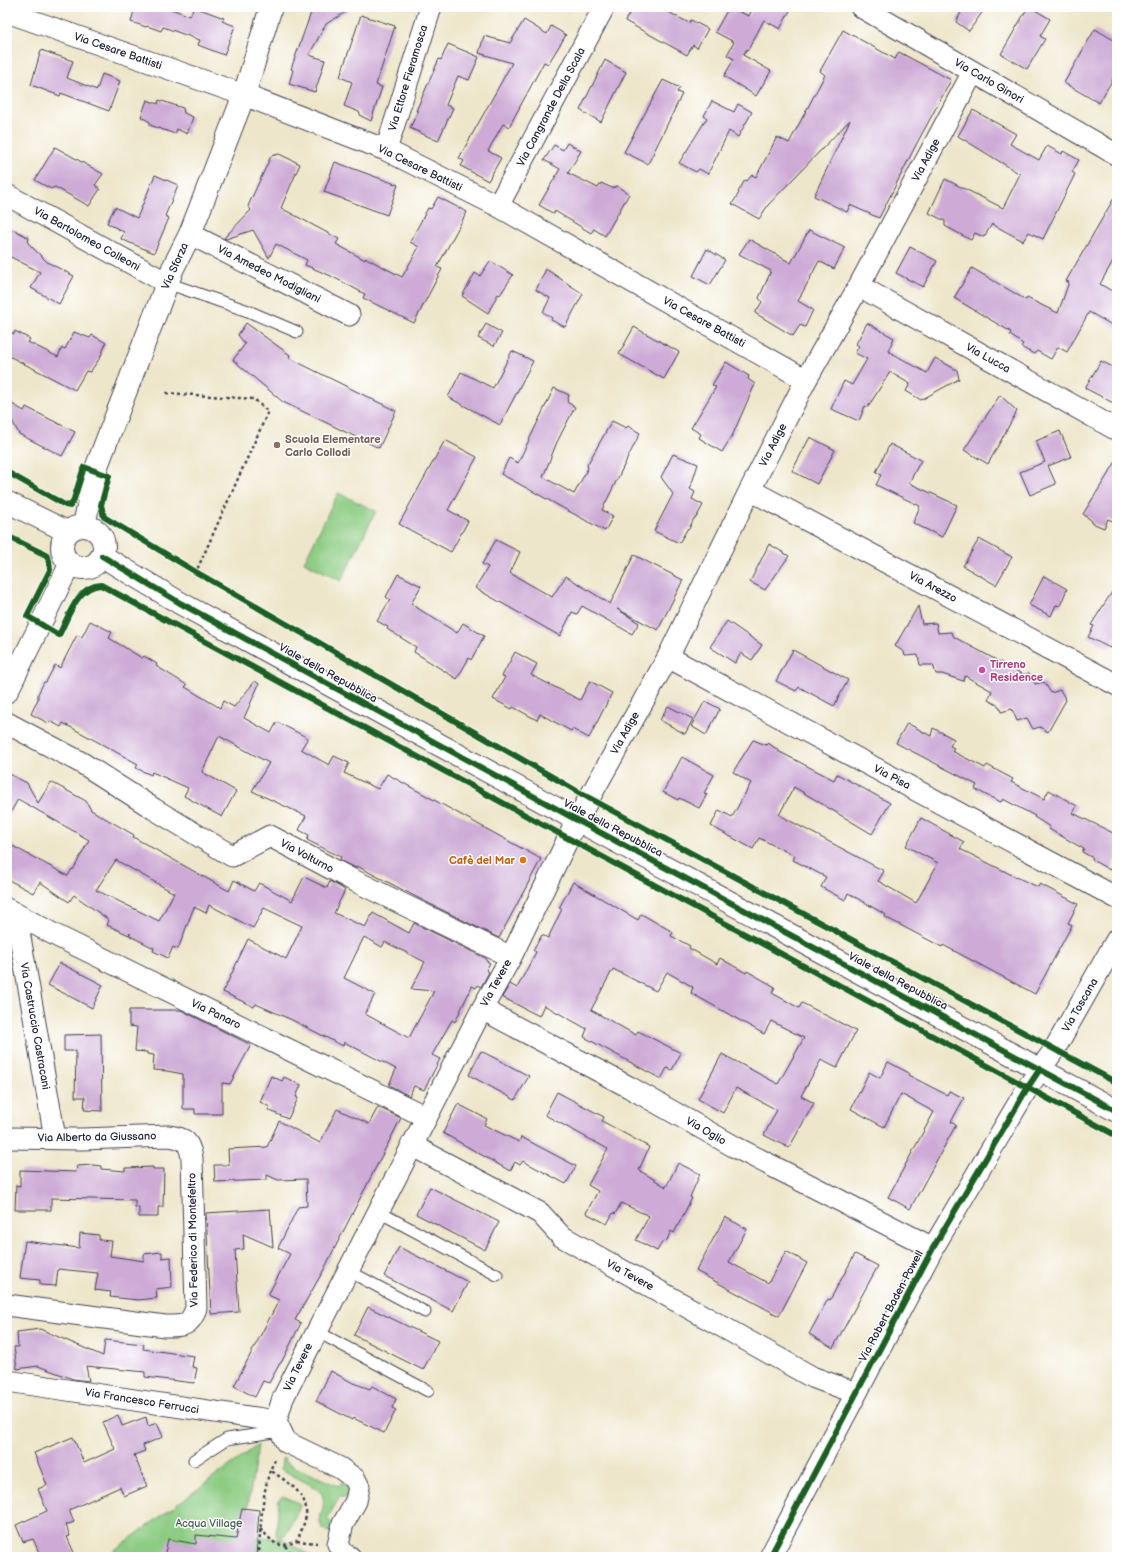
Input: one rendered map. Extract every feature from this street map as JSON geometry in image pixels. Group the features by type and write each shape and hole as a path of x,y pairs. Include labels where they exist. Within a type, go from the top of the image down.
{"street":[{"name":"Via Sforza","path":"76,529 95,471 167,283 190,234 244,95 271,7"},
{"name":"Via Ettore Fieramosca","path":"386,150 431,7"},
{"name":"Via Cangrande Della Scala","path":"498,206 604,7"},
{"name":"Via Carlo Ginori","path":"861,7 1117,155"},
{"name":"Via Cesare Battisti","path":"7,12 244,95 386,150 498,206 806,380"},
{"name":"Via Adige","path":"577,820 668,657 806,380 859,286 973,72"},
{"name":"Via Bartolomeo Colleoni","path":"7,195 167,283"},
{"name":"Via Amedeo Modigliani","path":"190,234 348,315"},
{"name":"Via Lucca","path":"859,286 1117,430"},
{"name":"Via Arezzo","path":"750,490 1117,685"},
{"path":"7,502 76,529 92,528 100,535 104,546 102,556 97,564 88,568 78,568 70,564 63,556 61,546 62,540 76,529"},
{"name":"Viale della Repubblica","path":"102,556 180,603 577,820 1117,1111"},
{"path":"7,692 70,564"},
{"name":"Via Pisa","path":"668,657 1117,898"},
{"name":"Via Volturno","path":"7,723 82,763 232,856 270,836 349,878 511,957"},
{"name":"Via Tevere","path":"281,1432 278,1411 288,1386 482,1009 511,957 577,820"},
{"name":"Via Panaro","path":"11,912 426,1117"},
{"name":"Via Castruccio Castracani","path":"11,912 55,1138"},
{"name":"Via Toscana","path":"1040,1069 1054,1050 1117,939"},
{"name":"Via Oglio","path":"482,1009 629,1087 735,1147 933,1248"},
{"name":"Via Robert Baden-Powell","path":"770,1557 933,1248 1040,1069"},
{"name":"Via Alberto da Giussano","path":"7,1138 168,1136 178,1137 186,1141"},
{"name":"Via Federico di Montefeltro","path":"7,1305 165,1326 180,1326 188,1323 193,1317 196,1308 192,1158 190,1148 186,1141"},
{"name":"Via Tevere","path":"412,1144 540,1213 561,1236 738,1336 812,1377 856,1393"},
{"name":"Via Francesco Ferrucci","path":"7,1381 281,1432"},
{"path":"281,1432 356,1479 359,1488 356,1501 342,1524 338,1544 344,1553 350,1557"}],"lane":[{"path":"167,283 248,311 297,332"},
{"path":"377,1212 497,1275"},
{"path":"347,1270 425,1312"},
{"path":"316,1331 428,1391"},
{"path":"194,1460 227,1439 281,1432"}],"path":[{"path":"166,393 254,399 268,412 196,572"},
{"path":"190,568 203,576"},
{"path":"259,1557 260,1529 270,1470 281,1432"},
{"path":"260,1529 280,1546 285,1546 297,1540 306,1518 306,1506 301,1494 270,1470"},
{"path":"285,1546 295,1557"}],"green space":[{"path":"338,493 376,511 341,581 304,562"},
{"name":"Acqua Village","path":"258,1445 243,1535 282,1539 313,1557 105,1557"},
{"path":"284,1458 286,1463 338,1486 342,1482 346,1484 348,1489 346,1498 339,1498 327,1519 334,1525 331,1533 322,1528 320,1523 323,1506 323,1497 321,1493 318,1489 281,1469 282,1459"},
{"path":"283,1496 297,1502 300,1506 285,1536 280,1538 276,1535 279,1499"}],"building":[{"path":"135,7 166,7 190,16 194,7 224,18 222,21 235,26 224,55 198,45 200,40 163,27 161,31 131,22"},
{"path":"313,7 354,7 326,24 309,55 325,60 315,92 289,84 293,70 291,69"},
{"path":"633,7 659,7 689,23 691,20 708,29 697,48 693,45 687,55 625,21"},
{"path":"729,7 749,16 751,12 741,7 792,7 780,29 764,20 748,50 747,49 743,55 771,71 756,96 724,76 734,59 727,55 734,42 715,32"},
{"path":"964,7 986,7 969,31 956,22"},
{"path":"1028,7 1050,19 1040,36 1045,39 1027,69 1001,54"},
{"path":"361,15 395,26 376,85 382,87 371,121 361,116 359,112 344,106 352,82 340,77"},
{"path":"524,20 547,34 551,26 566,35 548,64 544,62 509,127 503,124 488,151 501,158 488,181 461,166 464,161 459,158 512,63 479,53 484,36 510,43"},
{"path":"1095,29 1117,42 1117,72 1099,103 1064,83"},
{"path":"843,30 895,59 899,52 951,80 879,218 850,205 847,212 814,196 850,120 768,205 759,219 732,204 745,180 747,181 752,175 756,177 777,137 789,143 825,75 820,71"},
{"path":"448,44 479,57 469,80 458,76 446,105 453,108 438,141 410,128 439,59 441,60"},
{"path":"41,50 73,61 67,78 97,90 102,74 120,81 109,111 61,93 60,96 31,85"},
{"path":"605,60 626,72 601,122 580,110"},
{"path":"663,80 680,88 677,92 682,94 648,164 624,152"},
{"path":"147,100 158,104 159,100 183,108 184,113 193,117 187,134 177,129 175,134 150,125 150,122 141,117"},
{"path":"712,101 734,112 738,104 752,112 738,137 729,131 708,174 699,169 696,172 679,163 707,118 704,116"},
{"path":"973,110 1016,134 1010,144 1039,160 1047,146 1062,154 1063,151 1079,160 1072,172 1075,174 1043,239 1029,232 1023,241 992,224 984,237 975,233 971,240 945,226 945,221 929,213 945,179 1003,208 1020,174 958,136"},
{"path":"567,143 581,151 568,173 598,188 601,183 612,188 617,186 629,194 605,236 594,229 591,233 555,211 554,214 539,205 560,169 544,160 554,145 563,150"},
{"path":"55,147 103,174 95,185 100,189 89,206 55,187 51,189 35,180"},
{"path":"279,154 300,164 281,208 339,239 336,244 365,260 366,258 402,277 419,247 410,242 428,208 431,209 438,197 467,212 437,267 442,269 414,323 363,298 365,294 331,276 305,265 307,260 276,244 269,258 253,230 226,239 224,238 251,210 248,206 271,156"},
{"path":"335,162 398,185 387,215 324,192"},
{"path":"155,175 178,185 165,216 169,218 154,253 121,239 124,232 107,223 115,207 137,218"},
{"path":"1117,193 1117,254 1100,284 1117,294 1117,328 1089,312 1067,352 1058,347 1051,359 1037,351 1034,354 1021,347 1023,344 1010,335 1011,332 954,298 972,268 1026,300 1027,298 1058,313 1069,282 1066,281"},
{"path":"13,229 29,238 28,243 47,262 74,276 59,304 31,288 40,272 7,255 7,239"},
{"path":"809,230 845,248 834,269 819,261 798,301 813,310 805,327 800,325 793,336 755,313 762,302 759,298 771,271 739,254 749,239 791,263"},
{"path":"910,247 937,261 923,287 896,273"},
{"path":"707,249 725,260 710,285 693,276"},
{"path":"490,261 513,275 500,295 498,294 488,313 462,296 475,273 480,276"},
{"path":"546,269 583,294 565,327 551,320 552,318 543,312 550,298 536,290"},
{"path":"246,323 290,355 289,358 396,411 379,448 283,402 233,360 245,344 238,335"},
{"path":"867,323 894,338 888,351 927,373 935,358 957,370 959,379 921,400 906,391 910,384 890,372 868,407 865,406 859,421 831,409 844,381 852,385 867,359 855,353 859,346 856,344"},
{"path":"486,324 502,333 494,346 478,338"},
{"path":"634,327 679,352 664,379 619,354"},
{"path":"7,330 14,334 15,331 30,339 28,342 58,357 62,348 65,349 74,332 90,338 92,335 106,343 100,358 90,372 86,371 75,390 7,355"},
{"path":"512,351 533,361 500,425 448,397 461,372 493,388"},
{"path":"1101,361 1117,369 1117,405 1085,388"},
{"path":"726,362 749,376 748,379 755,384 733,434 722,452 699,438 701,434 691,428 716,387 712,385"},
{"path":"554,388 569,395 567,402 575,407 557,442 543,477 574,494 588,468 587,465 612,421 626,428 628,426 640,433 602,510 613,516 605,531 501,474 509,458 518,463"},
{"path":"1000,395 1017,411 988,464 964,450"},
{"path":"7,401 24,411 26,407 75,432 62,456 19,434 7,411"},
{"path":"1060,431 1071,457 1048,466 1056,484 1030,495 1020,472 1045,462 1036,441"},
{"path":"810,437 835,450 817,484 792,471"},
{"path":"445,440 477,457 448,510 468,521 451,552 399,524"},
{"path":"890,444 921,460 909,483 957,505 942,537 913,523 920,506 876,485 881,475 876,472"},
{"path":"673,454 698,464 690,489 695,492 692,499 703,505 679,543 654,531 673,494 661,477"},
{"path":"1117,460 1117,523 1108,519 1104,528 1092,523 1092,521 1083,514"},
{"path":"979,539 1012,557 996,585 963,566"},
{"path":"496,540 520,552 510,573 552,597 566,576 610,604 634,555 683,580 658,630 617,609 639,623 632,634 582,606 577,614 572,612 560,636 475,588 488,567 482,564"},
{"path":"769,544 789,556 765,590 750,582"},
{"path":"398,574 421,586 411,604 457,633 463,623 484,636 471,660 469,658 457,679 414,652 416,647 377,621 390,600 386,597"},
{"path":"1044,576 1067,589 1060,606 1056,605 1051,616 1029,605"},
{"path":"1117,584 1117,634 1110,648 1088,637 1094,626 1091,625"},
{"path":"918,606 922,624 936,623 938,633 951,632 954,637 1024,675 1029,673 1035,684 1044,682 1051,693 1060,690 1066,700 1048,732 1040,727 1033,729 1027,718 1017,721 1012,709 1001,712 999,706 988,700 992,691 965,676 963,681 942,674 936,674 933,665 920,665 918,655 905,656 904,652 895,646"},
{"path":"90,621 112,632 109,638 142,658 144,656 157,664 156,666 187,685 185,687 220,708 223,701 234,707 255,681 259,684 244,718 271,733 277,722 308,738 301,749 329,765 334,756 349,763 344,773 378,789 387,774 541,859 499,938 357,866 356,868 340,860 341,857 307,840 309,835 299,830 306,816 252,791 269,763 219,736 202,772 236,791 222,817 184,796 188,788 152,772 151,775 136,768 138,764 63,723 61,727 50,721 48,723 31,714 44,682 46,682 55,665 60,668 77,635 82,637"},
{"path":"727,621 762,645 752,660 741,653 735,663 710,647"},
{"path":"793,650 848,680 834,706 799,687 796,691 776,681"},
{"path":"515,652 537,664 531,675 580,700 590,681 612,693 589,738 572,729 571,731 540,714 537,720 513,707 512,709 493,699 505,677 502,676"},
{"path":"705,701 720,709 706,735 691,726"},
{"path":"668,706 693,719 685,734 660,720"},
{"path":"907,723 931,736 933,728 954,739 950,746 954,748 952,751 985,768 987,765 1013,779 1011,782 1044,799 1049,790 1077,806 1073,813 1117,835 1117,856 1110,870 1092,860 1093,858 1082,852 1084,849 1049,829 1050,827 1034,817 1035,816 1003,799 1001,802 988,796 975,789 977,785 896,743"},
{"path":"753,740 766,745 768,743 778,751 834,780 837,774 890,803 872,834 794,787 779,815 884,871 878,881 916,903 938,863 906,846 921,818 964,842 960,849 1038,887 1040,884 1078,904 1068,923 1072,925 1035,994 943,945 942,947 885,917 886,915 848,893 845,900 821,887 826,877 793,860 795,856 759,838 753,849 711,826 719,810 732,817 751,783 733,772"},
{"path":"682,757 714,775 704,793 707,794 699,808 679,798 678,800 663,792"},
{"path":"7,773 27,783 38,803 51,782 86,801 91,810 134,835 133,837 229,891 234,880 254,891 259,883 292,901 304,877 327,888 330,881 345,890 334,913 365,927 373,913 409,933 414,923 487,959 486,961 490,963 486,970 489,972 481,987 478,985 476,988 472,986 455,1022 452,1020 432,1055 440,1059 424,1090 414,1086 409,1096 389,1085 396,1069 344,1042 343,1046 292,1020 256,1004 254,1007 223,992 248,939 286,959 302,926 264,908 253,928 209,905 206,913 194,907 178,949 173,947 168,958 153,951 154,948 130,936 130,933 129,935 107,925 109,920 74,895 69,902 40,882 33,893 7,879 7,843 68,876 72,869 73,870 89,840 18,799 7,819","holes":["116,860 174,893 159,921 96,890","364,937 382,947 385,942 425,962 411,989 434,991 409,1038 365,1014 375,994 344,978"]},
{"path":"573,882 638,920 641,914 673,932 671,936 690,946 689,948 717,964 720,958 746,973 747,971 775,987 772,993 799,1008 802,1003 856,1031 837,1068 821,1060 801,1096 814,1103 789,1148 764,1135 777,1110 736,1088 723,1113 698,1099 722,1054 778,1084 804,1038 771,1021 764,1034 691,993 693,987 667,972 656,991 613,969 591,1010 636,1035 638,1031 681,1053 672,1070 667,1068 661,1079 584,1037 587,1029 544,1005 539,1016 502,997 510,984 517,988 536,952 533,950 542,935 548,938 562,909 559,908"},
{"path":"60,963 103,985 92,1008 48,985"},
{"path":"129,1010 181,1010 251,1045 230,1084 222,1083 222,1114 195,1114 195,1109 183,1109 183,1074 153,1070 154,1055 147,1054 147,1052 135,1051 137,1027 129,1026"},
{"path":"101,1034 102,1111 84,1110 85,1097 75,1097 76,1051 64,1051 64,1035"},
{"path":"481,1051 529,1076 515,1100 469,1075"},
{"path":"888,1062 909,1073 908,1075 947,1095 949,1091 964,1098 951,1122 956,1125 910,1209 888,1197 934,1112 901,1094 884,1127 851,1109 869,1072 880,1078"},
{"path":"271,1076 282,1081 284,1077 301,1085 296,1097 298,1098 288,1119 268,1110 270,1107 260,1102"},
{"path":"557,1092 604,1117 602,1121 649,1147 639,1170 666,1187 678,1163 700,1174 690,1197 692,1198 674,1233 671,1231 666,1242 663,1241 657,1251 636,1240 649,1216 621,1203 607,1224 586,1213 598,1191 588,1185 608,1149 545,1115"},
{"path":"458,1104 487,1119 484,1125 519,1142 521,1137 576,1166 566,1184 523,1161 520,1165 515,1162 510,1171 443,1133"},
{"path":"378,1107 401,1118 322,1273 295,1320 301,1323 281,1363 269,1383 263,1381 255,1397 234,1386 279,1300 268,1295 290,1254 278,1248 298,1207 307,1206 306,1179 278,1180 267,1175 267,1180 215,1182 214,1165 229,1165 228,1149 267,1147 279,1121 320,1143 337,1109 369,1124"},
{"path":"77,1166 101,1166 101,1169 125,1171 125,1168 153,1167 153,1169 164,1169 163,1207 158,1207 158,1217 139,1217 139,1207 135,1207 135,1200 51,1198 51,1210 15,1210 16,1185 20,1186 20,1170 76,1172"},
{"path":"430,1187 499,1222 485,1250 416,1214"},
{"path":"270,1209 273,1247 243,1234 244,1249 235,1250 239,1312 211,1314 206,1213"},
{"path":"725,1217 747,1229 729,1262 768,1283 786,1251 807,1263 779,1316 696,1271"},
{"path":"80,1233 99,1235 99,1240 112,1241 110,1256 144,1261 144,1254 162,1252 162,1258 171,1257 172,1287 156,1289 157,1298 138,1300 110,1297 111,1292 95,1290 98,1273 58,1269 56,1286 40,1285 40,1280 20,1278 25,1241 79,1248"},
{"path":"399,1247 468,1282 453,1311 384,1276"},
{"path":"855,1254 878,1266 833,1348 809,1334 828,1299 830,1300"},
{"path":"368,1307 438,1341 423,1370 354,1335"},
{"path":"40,1329 103,1356 105,1340 144,1344 143,1349 194,1356 192,1367 197,1368 194,1383 145,1377 145,1372 86,1366 89,1381 73,1379 38,1366 17,1369 14,1347 18,1347 17,1332"},
{"path":"331,1371 353,1383 370,1389 372,1386 396,1399 392,1408 396,1410 384,1433 353,1418 352,1420 316,1401"},
{"path":"118,1415 122,1426 146,1417 148,1426 157,1423 163,1437 143,1445 145,1451 134,1455 147,1486 124,1496 120,1487 69,1510 74,1522 66,1525 70,1536 67,1537 76,1557 41,1557 33,1539 23,1542 16,1525 47,1511 38,1489 47,1485 34,1453 73,1437 84,1463 115,1449 103,1422"},
{"path":"242,1508 259,1510 256,1557 164,1557 168,1539 196,1544 196,1535 236,1539"}],"cycle path":[{"path":"7,472 65,505 70,506 73,502 84,467 109,476 101,505 104,517 196,572 589,798 1117,1083"},
{"path":"7,536 46,555 49,560 50,570 27,616 59,635 70,611 80,596 93,587 101,585 1117,1136"},
{"path":"102,556 180,603 577,820 1117,1111"},
{"path":"770,1557 933,1248 1040,1069"}],"place":[{"name":"Scuola Elementare Carlo Collodi","path":"277,445"},
{"name":"Tirreno Residence","path":"982,670"},
{"name":"Cafè del Mar","path":"523,860"}]}
